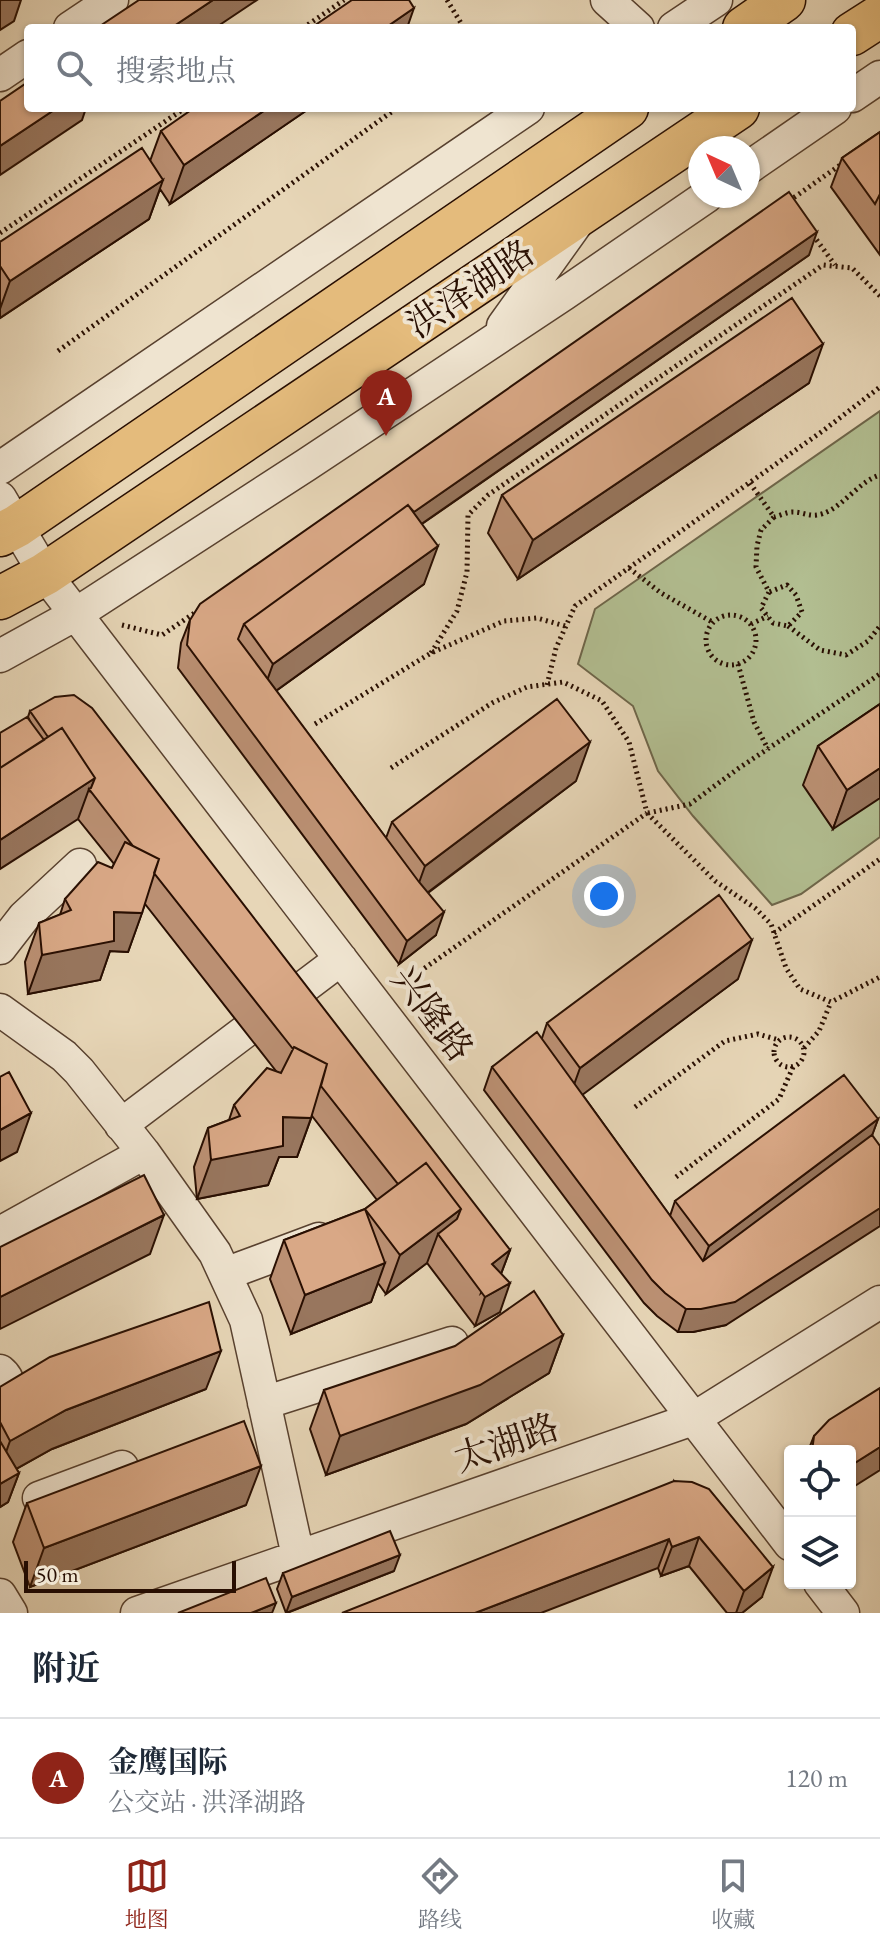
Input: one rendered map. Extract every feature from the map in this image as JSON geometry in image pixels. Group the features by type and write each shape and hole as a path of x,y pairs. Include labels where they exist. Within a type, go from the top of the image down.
{"main road":[{"path":"750,24 784,0"},
{"path":"856,31 880,16"},
{"name":"洪泽湖路","path":"6,520 596,122 618,112"},
{"name":"洪泽湖路","path":"0,598 45,574 732,112"}],"street":[{"path":"76,24 112,0"},
{"path":"607,0 634,24"},
{"path":"680,24 716,0"},
{"path":"0,75 24,59"},
{"path":"856,93 880,77"},
{"path":"0,468 522,112"},
{"path":"760,160 829,112"},
{"path":"0,656 76,614 492,342 689,208"},
{"path":"492,342 585,211"},
{"name":"兴隆路","path":"6,520 784,1536"},
{"path":"0,948 24,917 80,865"},
{"path":"121,1125 341,959"},
{"path":"0,1010 64,1056 79,1071 144,1153 215,1253 223,1295 246,1320 256,1413 298,1556"},
{"path":"0,1233 144,1153"},
{"path":"223,1295 303,1246 342,1228"},
{"name":"太湖路","path":"137,1613 693,1419 880,1302"},
{"path":"256,1413 452,1343"},
{"path":"39,1498 153,1456"},
{"path":"825,1589 843,1613"},
{"path":"0,1595 11,1613"}],"path":[{"path":"309,24 344,0"},
{"path":"447,0 462,24"},
{"path":"0,233 179,112"},
{"path":"58,351 391,112"},
{"path":"796,212 788,201 846,161"},
{"path":"812,234 836,266"},
{"path":"431,653 457,611 467,572 468,515 488,495 823,265 852,268 880,296"},
{"path":"547,685 556,648 575,606 880,387"},
{"path":"769,592 756,567 761,530 774,517 791,512 811,517 827,512 880,475"},
{"path":"750,483 774,517"},
{"path":"629,568 661,593 714,623"},
{"path":"788,626 802,612 796,595 787,585 769,592 761,608 773,623 788,626 820,650 846,655 868,641 880,626"},
{"path":"76,614 162,635 201,608"},
{"path":"737,616 750,624 755,631 755,648 746,661 722,664 710,653 707,637 714,623 721,618 737,616"},
{"path":"750,624 768,616"},
{"path":"315,724 431,653 504,621 537,618 565,626"},
{"path":"738,664 754,722 768,749"},
{"path":"375,1003 647,813 690,804 880,674"},
{"path":"391,768 492,703 527,687 563,682 602,701 629,742 647,813 715,881 755,908 771,924 786,968 800,989 831,1002"},
{"path":"774,933 880,859"},
{"path":"804,1048 819,1031 831,1002 880,977"},
{"path":"635,1107 725,1041 758,1034 779,1040"},
{"path":"676,1177 779,1099 793,1067 801,1062 805,1053 803,1043 794,1037 783,1037 774,1049 776,1059 783,1066 793,1067"}],"green space":[{"path":"880,411 880,837 801,894 772,905 693,816 658,771 633,706 578,664 595,609"}],"building":[{"path":"139,0 213,0 177,24 103,24"},
{"path":"352,0 409,0 414,8 391,24 317,24"},
{"path":"24,85 24,112 51,112 0,146 0,101"},
{"path":"188,112 262,112 184,165 161,131"},
{"path":"880,132 880,194 875,204 842,158"},
{"path":"142,148 163,180 10,281 0,266 0,242"},
{"path":"789,192 817,232 414,512 408,505 244,624 238,639 444,912 407,941 187,645 190,620 200,604"},
{"path":"792,298 823,344 533,540 502,495"},
{"path":"408,505 438,546 273,664 244,624"},
{"path":"74,695 92,708 510,1250 492,1264 510,1283 485,1297 438,1234 457,1219 461,1209 426,1163 398,1184 321,1086 327,1064 293,1049 154,873 159,859 133,846 89,789 95,778 62,728 48,737 30,711 55,697"},
{"path":"557,699 590,742 425,866 392,822"},
{"path":"880,704 880,768 847,790 818,746"},
{"path":"27,717 44,740 0,768 0,733"},
{"path":"62,728 95,778 0,840 0,768"},
{"path":"125,842 159,859 142,913 114,912 114,941 42,955 39,923 71,910 65,899 98,862 112,868"},
{"path":"719,895 752,940 580,1068 547,1023"},
{"path":"537,1032 703,1261 872,1135 880,1146 880,1208 735,1302 686,1309 652,1280 492,1067"},
{"path":"294,1047 327,1064 311,1118 283,1117 283,1146 211,1160 208,1128 240,1116 234,1105 267,1068 281,1073"},
{"path":"9,1072 31,1113 0,1130 0,1077"},
{"path":"844,1075 878,1119 709,1246 675,1201"},
{"path":"426,1163 461,1209 400,1255 365,1209"},
{"path":"144,1175 164,1215 0,1297 0,1247"},
{"path":"365,1209 385,1263 305,1295 284,1240"},
{"path":"534,1291 563,1335 480,1385 340,1436 324,1390 455,1346"},
{"path":"209,1302 221,1351 66,1410 10,1441 0,1422 0,1387 50,1357"},
{"path":"880,1388 880,1447 856,1462 856,1445 813,1445 814,1436 829,1420"},
{"path":"244,1421 261,1466 44,1548 27,1503"},
{"path":"0,1441 19,1473 0,1484"},
{"path":"674,1481 692,1482 709,1489 773,1567 744,1591 699,1537 672,1547 669,1539 475,1613 342,1613"},
{"path":"390,1531 400,1555 292,1597 283,1573"},
{"path":"266,1578 276,1603 251,1613 178,1613"}],"place":[{"name":"金鹰国际","path":"386,436"}]}
